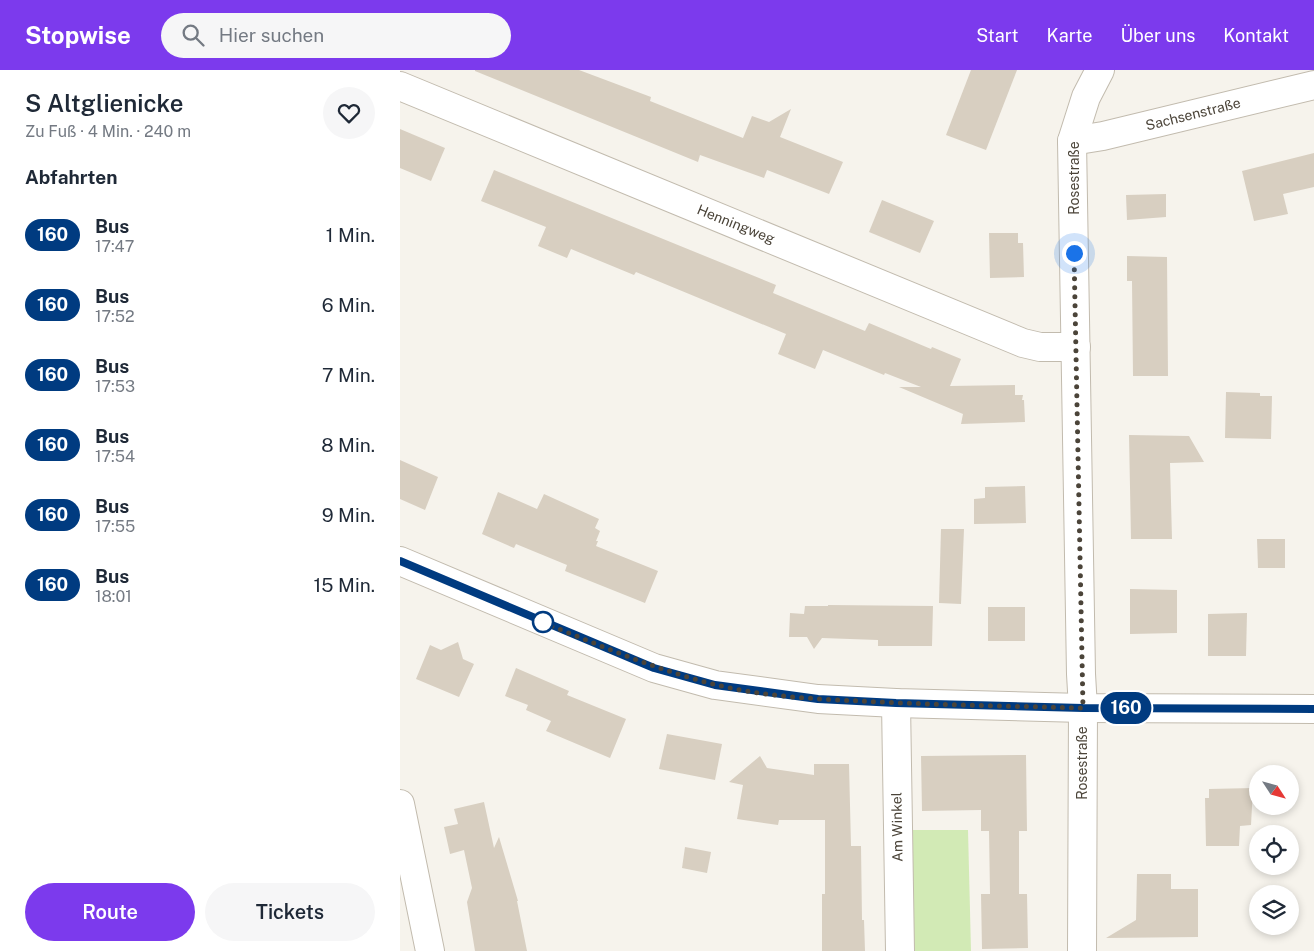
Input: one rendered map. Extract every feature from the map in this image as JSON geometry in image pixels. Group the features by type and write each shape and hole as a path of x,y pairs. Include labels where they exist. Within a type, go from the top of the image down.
{"street":[{"name":"Rosestraße","path":"1082,951 1083,708 1072,141 1086,97 1100,70"},
{"name":"Sachsenstraße","path":"1072,141 1103,136 1314,85"},
{"name":"Henningweg","path":"400,86 1023,343 1040,347 1076,346"},
{"path":"400,561 539,621 663,670 715,685 818,699 896,703 1083,708 1314,709"},
{"name":"Am Winkel","path":"896,703 900,951"},
{"path":"400,804 430,951"}],"green space":[{"path":"907,830 968,830 971,951 909,951"}],"building":[{"path":"475,70 579,70 651,97 650,101 743,138 752,116 769,122 791,109 780,137 843,162 829,194 767,170 764,178 700,155 698,162"},
{"path":"971,70 1017,70 986,150 946,135"},
{"path":"400,129 445,148 431,181 400,168"},
{"path":"1314,153 1314,187 1283,194 1288,214 1254,221 1242,171"},
{"path":"494,170 776,285 773,293 865,331 869,323 931,349 932,347 961,359 950,386 1015,385 1015,395 1023,395 1025,422 961,424 963,414 899,387 921,387 885,373 884,375 823,350 815,369 778,354 786,334 636,272 634,275 571,249 567,258 538,246 546,227 481,201"},
{"path":"1166,194 1166,217 1127,220 1126,195"},
{"path":"882,200 934,221 920,253 869,232"},
{"path":"989,233 1018,233 1018,243 1023,243 1024,277 990,278"},
{"path":"1127,256 1167,257 1168,376 1133,376 1132,281 1127,281"},
{"path":"1226,392 1260,393 1260,396 1272,396 1271,439 1225,438"},
{"path":"1129,435 1189,436 1204,462 1170,463 1172,539 1131,539"},
{"path":"400,460 438,477 425,510 400,499"},
{"path":"1025,486 1026,523 974,524 974,499 985,498 985,487"},
{"path":"498,492 537,509 544,494 599,519 595,528 600,531 596,546 658,571 645,603 565,571 567,565 516,544 514,548 482,534"},
{"path":"941,529 964,529 961,604 939,603"},
{"path":"1257,539 1285,539 1285,568 1258,568"},
{"path":"1130,589 1177,590 1177,633 1130,634"},
{"path":"805,606 933,606 932,646 878,646 878,640 822,638 814,649 807,637 789,637 790,613 804,614"},
{"path":"988,607 1025,607 1025,641 988,641"},
{"path":"1247,613 1246,656 1208,656 1208,614"},
{"path":"458,642 463,659 474,664 459,697 416,679 430,645 441,650"},
{"path":"516,668 569,691 567,695 626,719 610,758 546,731 551,721 526,710 528,705 505,696"},
{"path":"667,734 722,744 715,780 659,769"},
{"path":"1026,755 1027,831 1019,831 1019,894 1027,894 1028,948 982,949 981,894 990,894 989,831 981,831 981,810 922,811 921,756"},
{"path":"760,756 767,768 814,775 814,764 849,764 851,846 861,846 862,920 864,920 865,951 822,951 822,894 825,894 825,820 779,820 778,825 737,819 743,785 729,782"},
{"path":"1249,788 1251,825 1240,826 1239,846 1206,846 1205,798 1209,798 1209,789"},
{"path":"484,802 494,848 499,837 518,901 527,951 475,951 467,902 472,888 464,850 450,854 444,827 458,824 454,809"},
{"path":"685,847 711,852 707,873 682,868"},
{"path":"1137,874 1171,874 1171,889 1198,889 1198,937 1106,938 1136,920"}],"bus line":[{"name":"160","path":"400,561 654,668 715,685 818,699 896,703 1083,708 1314,709"}],"route":[{"path":"543,622 539,621 654,668 715,685 818,699 1083,708 1074,253"}]}
